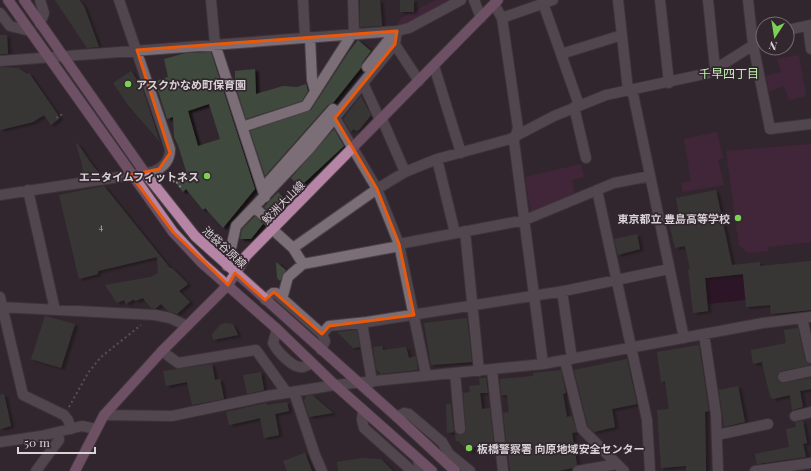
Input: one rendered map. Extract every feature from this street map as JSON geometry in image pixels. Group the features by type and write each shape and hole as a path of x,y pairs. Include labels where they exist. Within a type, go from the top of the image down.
{"main road":[{"path":"8,0 173,232 202,263 277,329 335,385 432,471"},
{"name":"池袋谷原線","path":"24,0 145,173 191,232 455,471"},
{"name":"鮫洲大山線","path":"75,471 104,415 162,351 228,285 246,256 496,2"}],"street":[{"path":"40,0 44,13 40,24"},
{"path":"0,194 145,173 159,169 165,164 169,157 170,148 119,0"},
{"path":"211,0 215,44 264,192"},
{"path":"303,0 312,80 315,91"},
{"path":"242,127 306,106 353,34 352,0"},
{"path":"227,266 236,226 254,208 264,192 392,36 461,0"},
{"path":"474,0 481,18"},
{"path":"502,18 553,0"},
{"path":"618,0 630,90 650,176 684,338"},
{"path":"660,0 669,83"},
{"path":"708,0 715,70"},
{"path":"748,0 753,44 770,129 811,124"},
{"path":"496,2 502,18 518,128 514,141 543,364"},
{"path":"543,4 561,54 576,106 586,158"},
{"path":"0,13 10,26 30,31"},
{"path":"795,29 809,26 811,49"},
{"path":"0,61 353,34 392,36"},
{"path":"561,54 622,35"},
{"path":"392,36 419,81"},
{"path":"264,192 309,149 335,118 363,83 392,36"},
{"path":"293,248 377,188 405,172 437,159 510,139 576,106 606,95 669,83 709,73 753,44"},
{"path":"434,66 461,153"},
{"path":"363,83 405,172"},
{"path":"335,118 354,147 377,188 400,245 426,375"},
{"path":"437,159 460,232 473,306 479,371"},
{"path":"282,299 288,278 303,264 525,220 614,183 650,176"},
{"path":"28,190 55,310"},
{"path":"597,190 647,420 650,471"},
{"path":"254,208 293,248 303,264"},
{"path":"322,334 329,326 362,323 534,296 670,269"},
{"path":"562,291 569,360 582,429 620,468"},
{"path":"265,300 273,293 322,334 325,341 321,350"},
{"path":"0,297 1,307 22,395 64,415 68,420 71,429"},
{"path":"1,307 155,315 170,318 188,326"},
{"path":"104,415 172,416 335,385 358,384 426,375 492,370 569,360 704,334 806,317 811,358"},
{"path":"362,323 372,382"},
{"path":"277,329 273,343 286,358 298,367 303,367 312,363"},
{"path":"704,334 716,414 718,471"},
{"path":"162,351 178,363 256,350 290,393 322,471"},
{"path":"492,370 503,471"},
{"path":"783,377 811,371"},
{"path":"455,373 460,429"},
{"path":"363,410 362,420 364,428 412,471"},
{"path":"795,416 811,412"},
{"path":"397,417 404,413 410,414 442,442 449,454 470,471"},
{"path":"717,435 768,424"},
{"path":"0,442 58,432 82,426 96,429"},
{"path":"36,471 59,440 58,432"},
{"path":"418,459 420,471"},
{"path":"755,471 785,469 811,463"},
{"path":"578,471 620,468"}],"path":[{"path":"56,118 64,113"},
{"path":"173,182 175,180 182,189"},
{"path":"64,415 88,373 101,357 155,315"}],"highlighted area":[{"path":"397,31 395,44 335,118 377,189 399,244 414,315 329,326 322,334 274,292 265,300 235,273 228,285 173,232 131,175 159,169 170,153 137,50"}],"shaded area":[{"path":"436,0 454,0 408,24 397,25 401,18"},
{"path":"799,55 806,96 789,100 784,86 769,91 766,76 781,72 777,59"},
{"path":"717,132 723,158 718,160 724,185 683,192 681,183 691,181 684,139"},
{"path":"811,144 811,242 768,247 768,251 748,253 739,245 726,151"},
{"path":"581,164 584,177 572,180 575,196 531,214 525,177"},
{"path":"743,274 746,300 708,304 705,278"}],"building":[{"path":"55,0 79,0 84,6 99,47 87,48"},
{"path":"360,0 380,0 382,26 360,27"},
{"path":"400,0 414,0 414,12 400,12"},
{"path":"0,35 7,35 8,54 0,54"},
{"path":"358,40 371,51 362,63 361,68 333,103 328,105 265,176 250,131 311,110"},
{"path":"211,52 255,189 223,228 205,208 203,210 186,189 183,192 176,183 187,174 174,137 173,117 167,119 155,81 168,77 164,59 186,53","holes":["209,104 220,139 198,146 188,111"]},
{"path":"0,67 18,68 27,74 29,73 60,118 51,125 44,115 33,122 0,130"},
{"path":"255,69 256,94 283,86 297,87 306,84 308,91 302,101 246,119 235,84 235,71"},
{"path":"131,71 142,87 160,142 128,105 113,83"},
{"path":"361,96 371,115 359,130 356,131 353,129 351,132 343,119"},
{"path":"334,129 344,146 303,184 301,182 298,185 291,178"},
{"path":"77,143 93,166 99,173 83,176"},
{"path":"104,186 170,268 172,268 188,284 179,291 190,302 177,314 168,311 161,304 155,309 151,308 143,298 135,301 134,299 126,304 124,300 117,303 105,285 151,277 158,273 157,257 98,271 98,274 79,279 59,195"},
{"path":"716,190 732,265 760,262 760,266 811,261 811,310 771,314 770,305 746,307 743,274 705,278 708,311 693,313 688,269 690,269 685,246 675,248 669,223 680,221 676,198"},
{"path":"278,192 288,202 274,216 264,207"},
{"path":"255,216 263,224 251,239 240,239 242,229"},
{"path":"637,234 640,249 618,255 614,239"},
{"path":"276,262 286,270 280,281 277,278"},
{"path":"45,316 75,324 61,368 31,359"},
{"path":"467,318 472,362 431,365 424,323"},
{"path":"221,324 233,324 238,335 213,340 212,334"},
{"path":"798,328 805,360 811,365 782,371 777,375 778,381 781,383 811,378 811,389 800,391 803,407 792,410 790,395 773,399 770,396 762,362 753,364 751,350 786,343 784,330"},
{"path":"357,330 360,347 353,348 337,332"},
{"path":"699,345 709,411 705,412 706,471 686,471 686,466 661,468 657,410 669,409 665,381 661,382 657,352"},
{"path":"382,346 383,350 406,347 409,358 416,356 418,370 381,374 376,369 373,347"},
{"path":"627,359 637,404 612,409 615,427 594,432 588,426 574,370"},
{"path":"212,364 215,380 220,379 224,399 192,405 187,382 166,386 163,371"},
{"path":"561,370 566,393 563,394 567,417 572,416 577,432 572,433 577,465 573,468 558,471 510,471 503,413 509,412 507,395 501,395 500,379 533,376 533,373"},
{"path":"261,372 264,390 247,394 243,375"},
{"path":"479,378 486,378 488,393 480,393 482,409 490,408 494,445 474,447 470,452 458,441 456,441 455,433 458,435 463,434 466,428 463,393 470,392 469,386 480,385"},
{"path":"738,386 745,422 724,427 719,390"},
{"path":"4,394 11,426 0,429 0,395"},
{"path":"312,395 333,413 309,417 304,401 306,396"},
{"path":"287,402 289,411 275,414 279,435 264,438 260,418 229,425 226,412 266,403 267,405"},
{"path":"446,404 451,404 454,432 447,433"},
{"path":"803,421 807,443 803,444 806,457 757,464 755,454 789,447 786,429 796,427 795,422"},
{"path":"305,453 312,471 287,471 283,461"},
{"path":"362,458 381,459 393,471 338,471 337,462"}],"place":[{"name":"アスクかなめ町保育園","path":"128,84"},
{"name":"エニタイムフィットネス","path":"207,176"},
{"name":"東京都立 豊島高等学校","path":"738,218"},
{"name":"板橋警察署 向原地域安全センター","path":"469,448"}],"district":[{"name":"千早四丁目","path":"729,73"}]}
